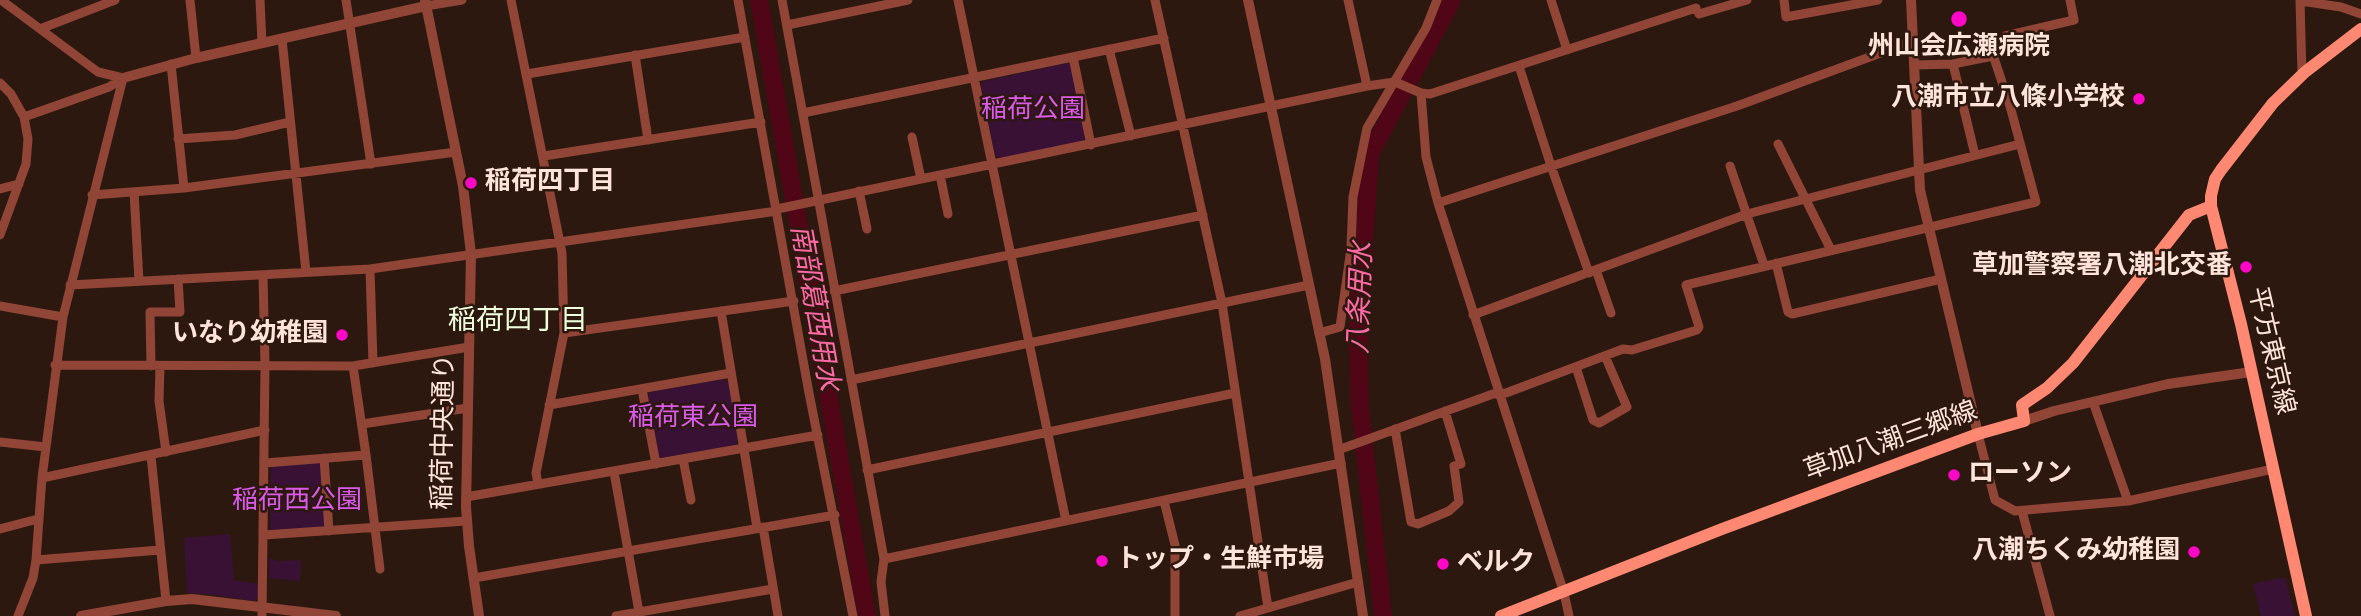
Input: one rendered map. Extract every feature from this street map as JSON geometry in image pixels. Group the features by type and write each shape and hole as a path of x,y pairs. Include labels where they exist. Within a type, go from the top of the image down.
{"main road":[{"name":"平方東京線","path":"2306,616 2211,206 2213,187 2221,170 2273,103 2302,75 2361,29"},
{"path":"2024,421 2022,405 2047,388 2073,363 2189,215 2211,206"},
{"name":"草加八潮三郷線","path":"1501,616 1722,529 1978,434 2024,421"}],"street":[{"path":"1,0 97,72 123,78"},
{"path":"40,29 115,0"},
{"path":"190,0 196,58"},
{"path":"260,0 262,43"},
{"path":"346,0 371,164"},
{"path":"24,117 109,87 123,78 171,64 351,23 425,3 462,0"},
{"path":"511,0 561,242 564,333 536,473 538,484"},
{"path":"738,0 853,616"},
{"path":"782,0 884,559 881,582 885,616"},
{"path":"787,25 908,0"},
{"path":"958,0 1066,521"},
{"path":"1155,0 1222,303 1268,608"},
{"path":"1248,0 1319,334 1363,616"},
{"path":"1348,0 1367,86"},
{"path":"1319,334 1340,327 1351,248 1353,197 1367,128 1426,28 1437,0"},
{"path":"1550,0 1567,50"},
{"path":"70,285 370,268 777,210 818,199 1091,145 1367,86 1395,82 1430,94 1697,11 1747,0"},
{"path":"1784,0 1786,17 1878,0"},
{"path":"1911,0 1920,190 1995,500 2008,509 2022,511 2128,501 2273,468"},
{"path":"1338,450 1605,356 1698,330 1686,285 2036,202 1992,52 2005,36 2074,20 2070,0"},
{"path":"2302,75 2301,1 2341,7 2361,14"},
{"name":"稲荷中央通り","path":"425,3 468,216 471,254 466,522 479,616"},
{"path":"527,74 745,37"},
{"path":"803,113 1164,38"},
{"path":"282,39 306,272"},
{"path":"1438,203 1737,106 1913,41"},
{"path":"1109,49 1131,136"},
{"path":"635,55 648,140"},
{"path":"1914,65 1953,64 1993,55"},
{"path":"1073,57 1091,145"},
{"path":"171,64 184,188"},
{"path":"1953,64 1975,155"},
{"path":"1519,66 1551,166 1611,313"},
{"path":"18,616 33,578 36,560 42,478 62,317 123,78"},
{"path":"0,83 11,94 24,117 28,139 26,164 0,235"},
{"path":"1421,93 1426,157 1438,203 1564,593 1569,616"},
{"path":"178,139 235,135 290,122"},
{"path":"544,156 761,122"},
{"path":"912,137 921,179"},
{"path":"1778,144 1831,250"},
{"path":"1474,315 1747,214 2020,144"},
{"path":"92,195 184,188 456,152"},
{"path":"1730,166 1764,265"},
{"path":"940,175 948,214"},
{"path":"0,189 19,184"},
{"path":"859,191 867,229"},
{"path":"134,192 139,281"},
{"path":"834,291 1203,215"},
{"path":"1776,263 1788,312 1792,314 1941,279"},
{"path":"370,268 373,363"},
{"path":"262,612 265,463 263,275"},
{"path":"166,452 150,312 180,312 177,279"},
{"path":"851,380 1309,285"},
{"path":"564,333 794,301"},
{"path":"0,306 62,317"},
{"path":"721,311 743,448 778,616"},
{"path":"55,365 354,366 469,347"},
{"path":"1576,367 1593,420 1599,423 1627,407 1605,356"},
{"path":"354,366 380,569"},
{"path":"2024,421 2168,384 2251,372"},
{"path":"549,405 731,373"},
{"path":"642,389 656,464"},
{"path":"867,470 1235,393"},
{"path":"2093,402 2128,501"},
{"path":"362,424 468,408"},
{"path":"1395,429 1411,522 1418,524 1449,511 1459,502 1454,466 1461,464 1445,411"},
{"path":"42,478 265,430"},
{"path":"466,497 818,435"},
{"path":"0,442 46,447"},
{"path":"265,463 366,455"},
{"path":"151,456 166,601"},
{"path":"324,458 329,531"},
{"path":"683,459 691,500"},
{"path":"884,559 1341,463"},
{"path":"614,472 639,612"},
{"path":"1164,501 1175,545 1175,616"},
{"path":"2022,511 2050,616"},
{"path":"474,578 835,514"},
{"path":"0,529 38,519"},
{"path":"264,535 466,522"},
{"path":"36,560 160,550"},
{"path":"1240,616 1358,582"},
{"path":"616,616 773,589"},
{"path":"85,616 166,601 207,600 262,612 336,616"}],"green space":[{"name":"稲荷公園","path":"1067,63 1071,65 1085,138 1083,142 1001,159 995,155 981,85 984,81"},
{"name":"稲荷東公園","path":"723,379 729,383 738,439 734,446 661,459 657,455 647,396 650,392"},
{"name":"稲荷西公園","path":"319,462 326,525 272,531 271,465"},
{"path":"230,534 234,580 259,584 259,597 253,601 187,593 184,538"},
{"path":"269,558 278,561 301,560 300,581 269,578"},
{"path":"2285,577 2295,616 2261,616 2253,584"}],"waterway":[{"name":"南部葛西用水","path":"759,0 867,616"},
{"name":"八条用水","path":"1383,616 1360,408 1358,329 1370,154 1452,0"}],"place":[{"name":"州山会広瀬病院","path":"1959,19"},
{"name":"八潮市立八條小学校","path":"2139,99"},
{"name":"稲荷四丁目","path":"471,183"},
{"name":"草加警察署八潮北交番","path":"2246,267"},
{"name":"いなり幼稚園","path":"342,335"},
{"name":"ローソン","path":"1954,475"},
{"name":"八潮ちくみ幼稚園","path":"2194,552"},
{"name":"トップ・生鮮市場","path":"1102,561"},
{"name":"ベルク","path":"1443,564"}],"district":[{"name":"稲荷四丁目","path":"518,322"}]}
